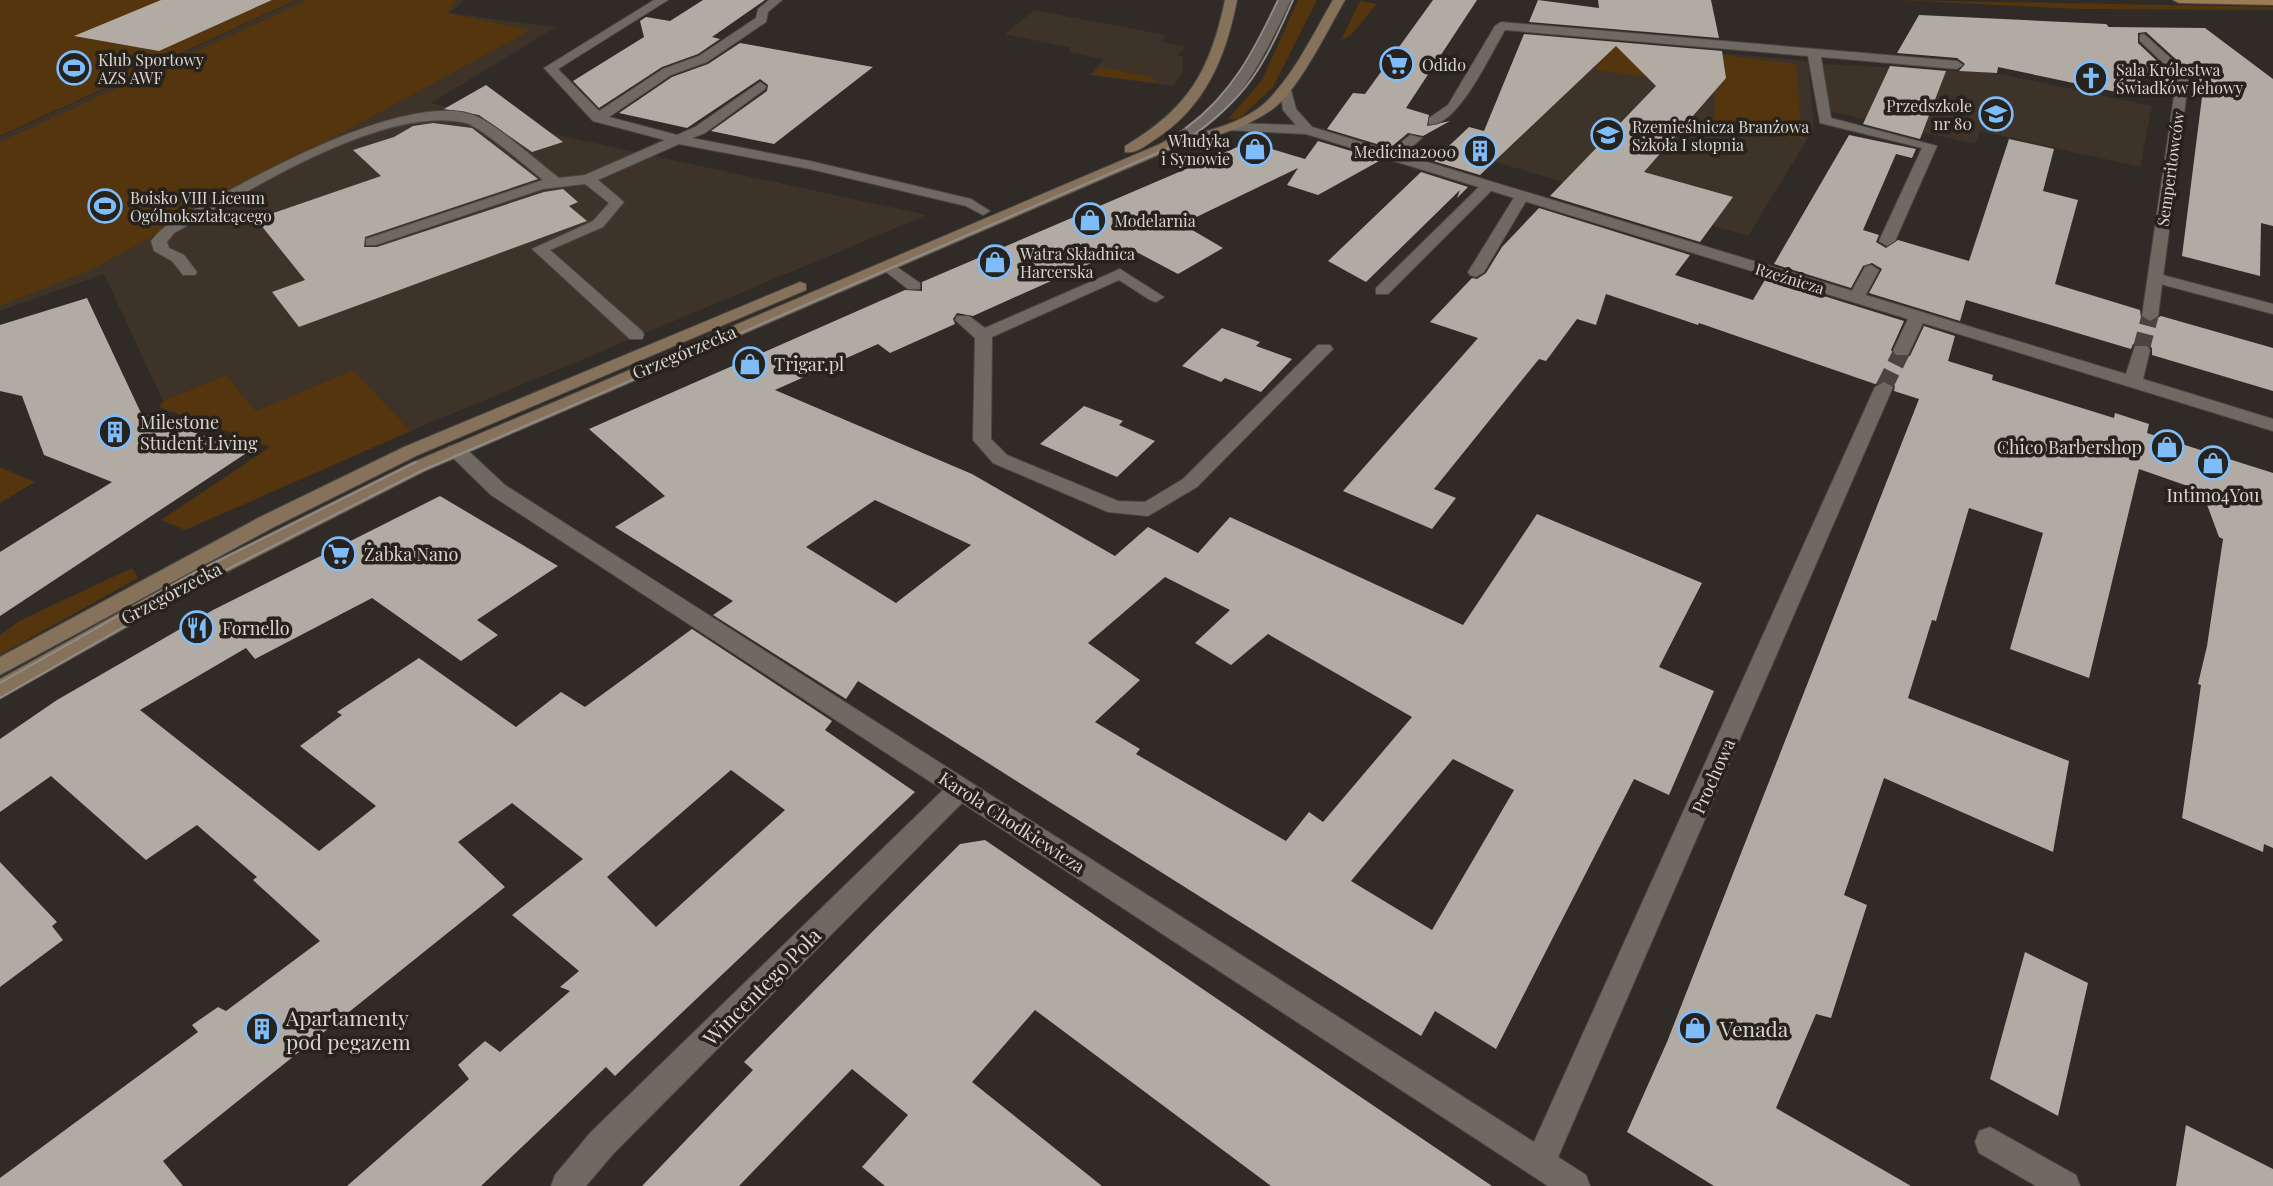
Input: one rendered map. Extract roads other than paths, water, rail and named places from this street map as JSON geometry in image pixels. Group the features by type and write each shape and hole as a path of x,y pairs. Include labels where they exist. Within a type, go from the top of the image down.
{"main road":[{"path":"2179,0 2273,2"}],"street":[{"path":"662,0 550,68 598,118 679,140 971,203 983,211"},
{"path":"598,118 667,72 703,59 762,19 762,11 775,0"},
{"name":"Grzegórzecka","path":"0,667 267,522 411,451 1118,155 1170,125 1197,94 1221,43 1231,0"},
{"path":"1165,147 1208,120 1233,97 1253,69 1285,0"},
{"name":"Grzegórzecka","path":"0,690 198,578 456,450 1165,147 1231,127 1256,116 1285,89 1309,48 1321,35 1339,0"},
{"path":"1434,121 1453,107 1501,26 1957,65"},
{"name":"Semperitowców","path":"2144,38 2183,75 2150,316"},
{"path":"1814,53 1825,120 1930,146 1887,241"},
{"path":"370,242 541,185 588,179 700,130 760,86"},
{"path":"1285,89 1290,110 1307,130"},
{"path":"189,272 178,258 162,251 159,241 169,230 322,149 417,117 458,115 472,120 556,183"},
{"name":"Rzeźnicza","path":"1231,127 1307,130 2273,425"},
{"path":"1392,157 1415,138"},
{"path":"588,179 617,202 598,224 540,249 636,335"},
{"path":"1382,291 1488,186"},
{"path":"1476,272 1522,196"},
{"path":"888,266 914,286"},
{"path":"1856,298 1871,270"},
{"path":"984,336 1120,274 1156,297"},
{"path":"2155,278 2273,309"},
{"path":"1902,351 1917,317"},
{"path":"963,320 984,336"},
{"path":"984,336 982,440 1000,459 1115,507 1134,510 1148,509 1178,493 1324,349"},
{"path":"2133,383 2141,350"},
{"name":"Prochowa","path":"1540,1163 1884,387"},
{"name":"Karola Chodkiewicza","path":"456,450 498,490 1575,1186"},
{"name":"Wincentego Pola","path":"566,1186 602,1143 960,789"},
{"path":"1990,1142 2065,1186"}],"tunnel":[{"path":"2141,350 2150,316"},
{"path":"1884,387 1902,351"}],"tram line":[{"path":"1186,128 1229,86 1260,37 1278,0"},
{"path":"0,698 202,582 421,471 1185,141 1239,96 1262,63 1293,0"},
{"path":"0,683 194,573 416,462"}],"place":[{"name":"Odido","path":"1397,64"},
{"name":"Klub Sportowy AZS AWF","path":"74,68"},
{"name":"Sala Królestwa Świadków Jehowy","path":"2091,78"},
{"name":"Przedszkole nr 80","path":"1996,114"},
{"name":"Rzemieślnicza Branżowa Szkoła I stopnia","path":"1608,135"},
{"name":"Włudyka i Synowie","path":"1255,149"},
{"name":"Medicina2000","path":"1480,151"},
{"name":"Boisko VIII Liceum Ogólnokształcącego","path":"105,206"},
{"name":"Modelarnia","path":"1090,220"},
{"name":"Watra Składnica Harcerska","path":"995,262"},
{"name":"Trigar.pl","path":"750,364"},
{"name":"Milestone Student Living","path":"115,432"},
{"name":"Chico Barbershop","path":"2167,447"},
{"name":"Intimo4You","path":"2213,463"},
{"name":"Żabka Nano","path":"339,554"},
{"name":"Fornello","path":"197,628"},
{"name":"Venada","path":"1695,1028"},
{"name":"Apartamenty pod pegazem","path":"262,1029"}]}
